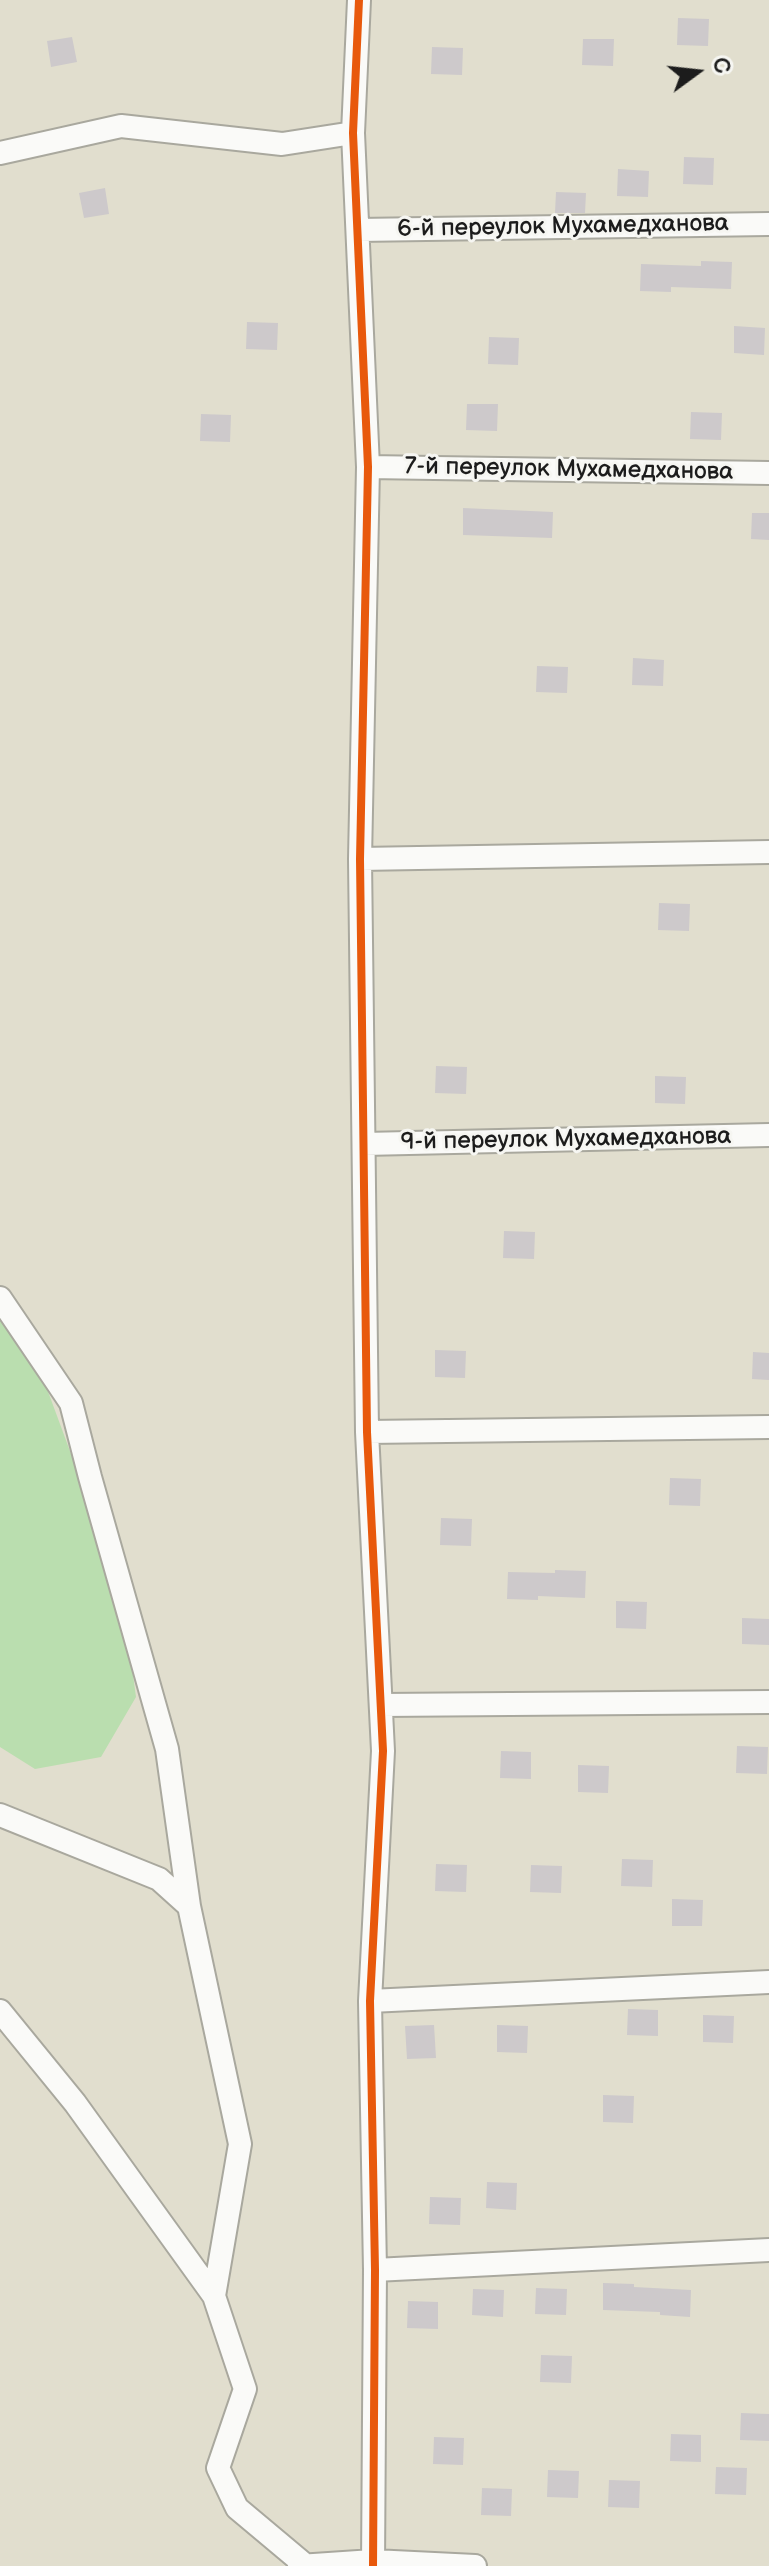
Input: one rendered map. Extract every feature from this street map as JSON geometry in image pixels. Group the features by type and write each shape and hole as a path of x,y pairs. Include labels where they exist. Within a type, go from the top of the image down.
{"street":[{"path":"359,0 353,133 368,467 360,859 367,1432 383,1751 370,2001 375,2270 373,2563"},
{"path":"0,153 121,126 282,144 353,133"},
{"name":"6-й переулок Мухамедханова","path":"358,230 769,224"},
{"name":"7-й переулок Мухамедханова","path":"368,467 769,473"},
{"path":"360,859 769,852"},
{"name":"9-й переулок Мухамедханова","path":"364,1144 769,1135"},
{"path":"0,1298 71,1403 167,1749 189,1906 240,2144 214,2296"},
{"path":"367,1432 769,1427"},
{"path":"381,1705 769,1702"},
{"path":"0,1815 159,1879 189,1906"},
{"path":"370,2001 769,1982"},
{"path":"0,2011 75,2103 214,2296 245,2389 218,2468 237,2508 302,2565 373,2563 475,2566"},
{"path":"375,2270 769,2250"}],"green space":[{"path":"0,1304 22,1321 74,1462 117,1558 136,1697 101,1757 35,1769 0,1747"}],"building":[{"path":"678,18 709,19 708,46 677,45"},
{"path":"72,37 77,62 51,67 47,41"},
{"path":"583,39 614,39 613,66 582,65"},
{"path":"432,47 463,48 462,75 431,74"},
{"path":"684,157 714,158 713,185 683,184"},
{"path":"618,169 649,171 648,197 617,196"},
{"path":"105,188 109,214 84,218 79,193"},
{"path":"556,192 586,193 585,213 555,213"},
{"path":"701,261 732,262 731,289 671,287 671,292 640,291 641,264 701,266"},
{"path":"247,322 278,323 277,350 246,349"},
{"path":"734,326 765,328 764,355 734,353"},
{"path":"489,337 519,338 518,365 488,364"},
{"path":"467,404 498,404 497,431 466,430"},
{"path":"691,412 722,413 721,440 690,439"},
{"path":"201,414 231,415 230,442 200,441"},
{"path":"463,508 553,512 552,538 463,535"},
{"path":"752,513 769,513 769,540 751,539"},
{"path":"633,658 664,660 663,686 632,685"},
{"path":"537,666 568,667 567,693 536,692"},
{"path":"659,903 690,904 689,931 658,930"},
{"path":"436,1066 467,1067 466,1094 435,1093"},
{"path":"655,1076 686,1077 685,1104 655,1103"},
{"path":"504,1231 535,1232 534,1259 503,1258"},
{"path":"435,1350 466,1351 465,1378 435,1377"},
{"path":"753,1352 769,1353 769,1380 752,1379"},
{"path":"670,1478 701,1479 700,1506 669,1505"},
{"path":"441,1518 472,1519 471,1546 440,1545"},
{"path":"555,1570 586,1571 585,1598 538,1596 538,1600 507,1599 508,1572 555,1573"},
{"path":"616,1601 647,1602 646,1629 616,1628"},
{"path":"742,1618 769,1619 769,1645 742,1644"},
{"path":"737,1746 768,1747 767,1774 736,1773"},
{"path":"501,1751 531,1752 531,1779 500,1778"},
{"path":"578,1765 609,1766 608,1793 578,1792"},
{"path":"622,1859 653,1860 652,1887 621,1886"},
{"path":"436,1864 467,1865 466,1892 435,1891"},
{"path":"531,1865 562,1866 561,1893 530,1892"},
{"path":"672,1899 703,1900 702,1926 672,1926"},
{"path":"628,2009 658,2010 658,2036 627,2035"},
{"path":"703,2015 734,2016 733,2043 703,2042"},
{"path":"434,2025 436,2058 407,2059 405,2026"},
{"path":"497,2025 528,2026 527,2053 497,2052"},
{"path":"603,2095 634,2096 633,2123 603,2122"},
{"path":"487,2182 517,2183 516,2210 486,2208"},
{"path":"430,2197 461,2198 460,2225 429,2224"},
{"path":"603,2283 691,2290 690,2317 660,2315 660,2312 603,2310"},
{"path":"536,2288 567,2289 566,2315 535,2314"},
{"path":"473,2289 504,2290 503,2317 472,2315"},
{"path":"408,2301 438,2302 438,2329 407,2328"},
{"path":"541,2355 572,2356 571,2383 540,2382"},
{"path":"741,2413 769,2414 769,2441 740,2440"},
{"path":"671,2434 701,2435 701,2462 670,2461"},
{"path":"434,2437 464,2438 463,2465 433,2464"},
{"path":"716,2467 747,2468 746,2495 715,2494"},
{"path":"548,2470 579,2471 578,2498 547,2497"},
{"path":"609,2480 640,2481 639,2508 608,2507"},
{"path":"482,2488 512,2489 511,2516 481,2515"}],"cycle path":[{"path":"359,0 353,133 368,467 360,859 367,1432 383,1751 370,2001 375,2270 373,2566"}]}
